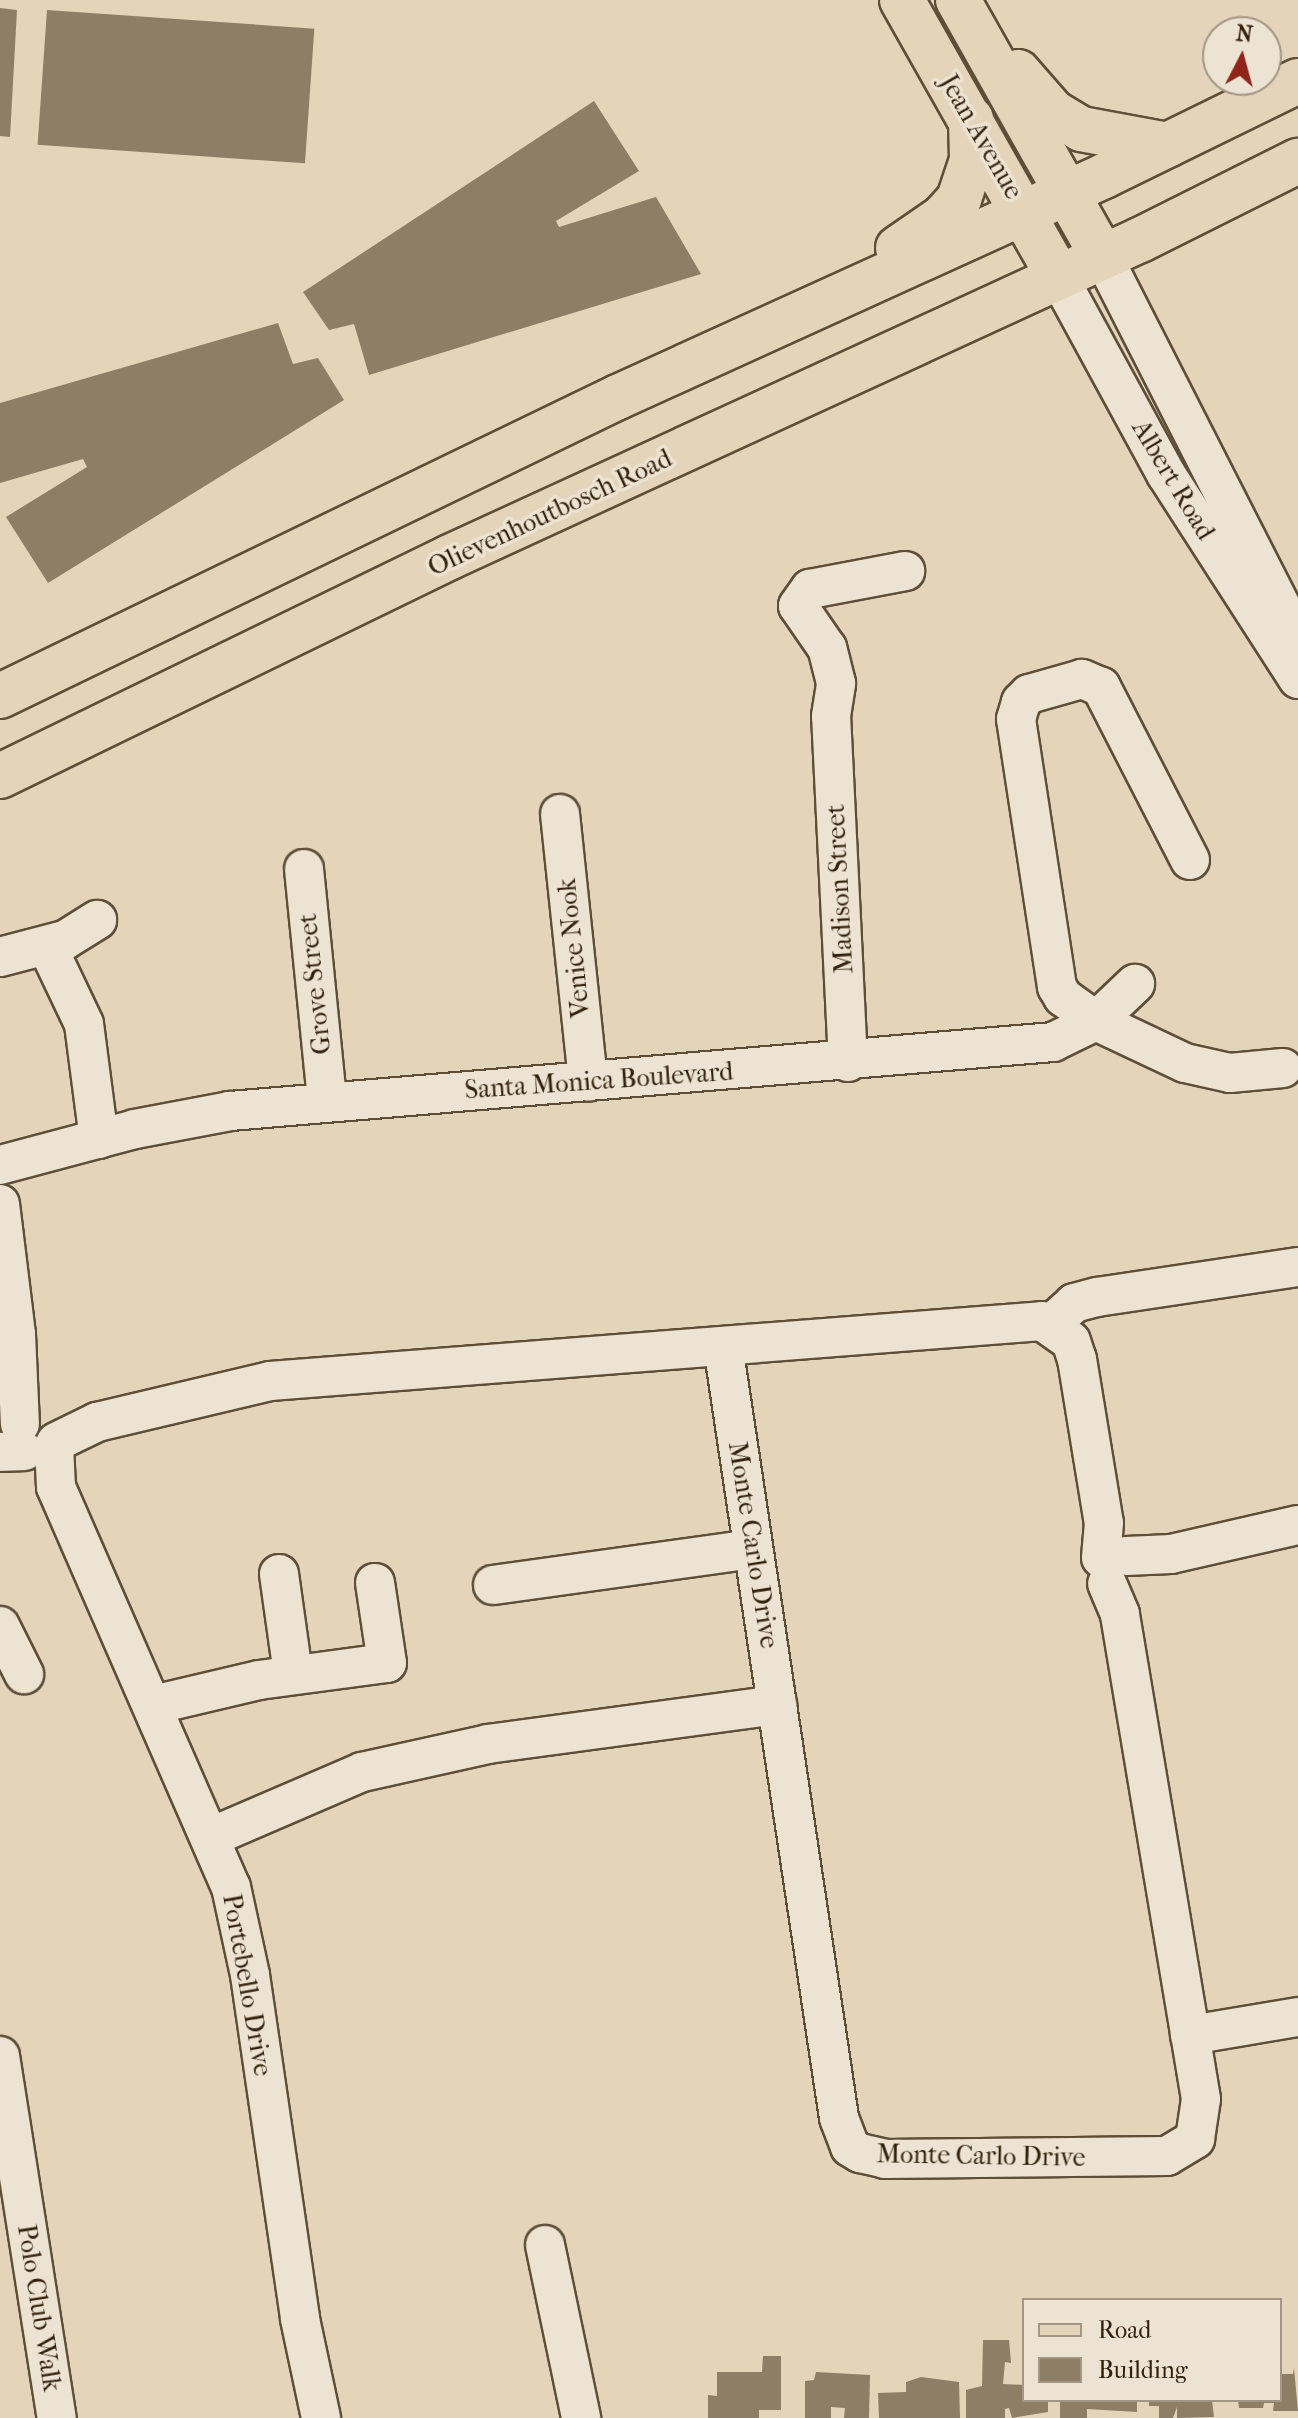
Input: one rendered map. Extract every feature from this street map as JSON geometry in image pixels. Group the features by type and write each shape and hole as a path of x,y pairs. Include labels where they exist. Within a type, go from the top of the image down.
{"main road":[{"name":"Jean Avenue","path":"902,0 1058,276"},
{"name":"Jean Avenue","path":"960,0 1103,257"},
{"path":"960,0 1053,112 1087,131 1168,145"},
{"path":"0,696 701,360 1168,145 1298,81"},
{"path":"701,360 943,217 968,179 971,119"},
{"name":"Olievenhoutbosch Road","path":"0,776 450,557 1103,257 1298,161"}],"street":[{"name":"Albert Road","path":"1103,257 1295,660"},
{"name":"Albert Road","path":"1058,276 1166,474 1295,660"},
{"name":"Madison Street","path":"848,1062 831,716 833,671 827,648 798,606 801,596 810,589 905,571"},
{"path":"1190,860 1101,687 1082,679 1029,694 1021,702 1016,719 1057,987 1096,1021 1185,1063 1230,1073 1283,1068"},
{"name":"Venice Nook","path":"560,814 588,1082"},
{"name":"Grove Street","path":"304,869 327,1100"},
{"path":"0,957 47,946 97,920"},
{"path":"47,946 84,1024 99,1139"},
{"name":"Santa Monica Boulevard","path":"1,1191 47,1153 189,1117 327,1100 848,1062 1053,1042 1096,1021 1135,984"},
{"name":"Portebello Drive","path":"1,1191 0,1240 30,1437 56,1487 231,1887 245,1946 300,2319 321,2418"},
{"path":"30,1437 270,1381 1026,1320 1051,1324 1074,1303 1097,1297 1298,1267"},
{"name":"Monte Carlo Drive","path":"723,1346 839,2118 850,2147 885,2159 1177,2154 1195,2139 1201,2114 1190,2035 1117,1568 1077,1359 1071,1341 1051,1324"},
{"path":"1117,1568 1298,1525"},
{"path":"493,1585 753,1549"},
{"path":"279,1574 293,1674"},
{"path":"153,1705 293,1674 387,1663 375,1583"},
{"path":"0,1626 24,1674"},
{"path":"211,1837 362,1772 488,1744 777,1705"},
{"path":"1190,2035 1298,2017"},
{"name":"Polo Club Walk","path":"0,2056 57,2418"},
{"path":"545,2245 581,2418"}],"building":[{"path":"0,8 17,10 10,137 0,136"},
{"path":"47,10 314,29 305,163 38,145"},
{"path":"594,101 639,171 556,221 559,227 656,197 701,274 369,375 354,324 329,330 303,292"},
{"path":"278,323 293,364 318,358 344,400 48,583 6,517 87,467 83,459 0,483 0,403"},
{"path":"983,2340 1009,2340 1011,2363 1005,2362 1003,2384 1022,2385 1022,2402 1048,2402 1048,2412 1012,2418 1009,2408 1005,2409 1005,2418 966,2418 966,2390 982,2386"},
{"path":"763,2356 781,2356 781,2410 759,2410 759,2418 708,2418 708,2395 717,2396 717,2372 762,2372"},
{"path":"1294,2368 1298,2411 1273,2411 1274,2403 1264,2403 1263,2408 1239,2408 1238,2402 1282,2402 1282,2374 1293,2374"},
{"path":"816,2372 870,2375 869,2418 844,2418 845,2408 831,2407 831,2418 805,2418 805,2381 814,2380"},
{"path":"921,2377 959,2382 960,2418 879,2418 878,2393 906,2392 906,2382"},
{"path":"1060,2402 1137,2402 1137,2412 1087,2409 1087,2418 1060,2418"},
{"path":"1149,2402 1212,2402 1214,2417 1177,2418 1177,2407 1173,2418 1159,2418 1159,2406 1149,2406"}]}
